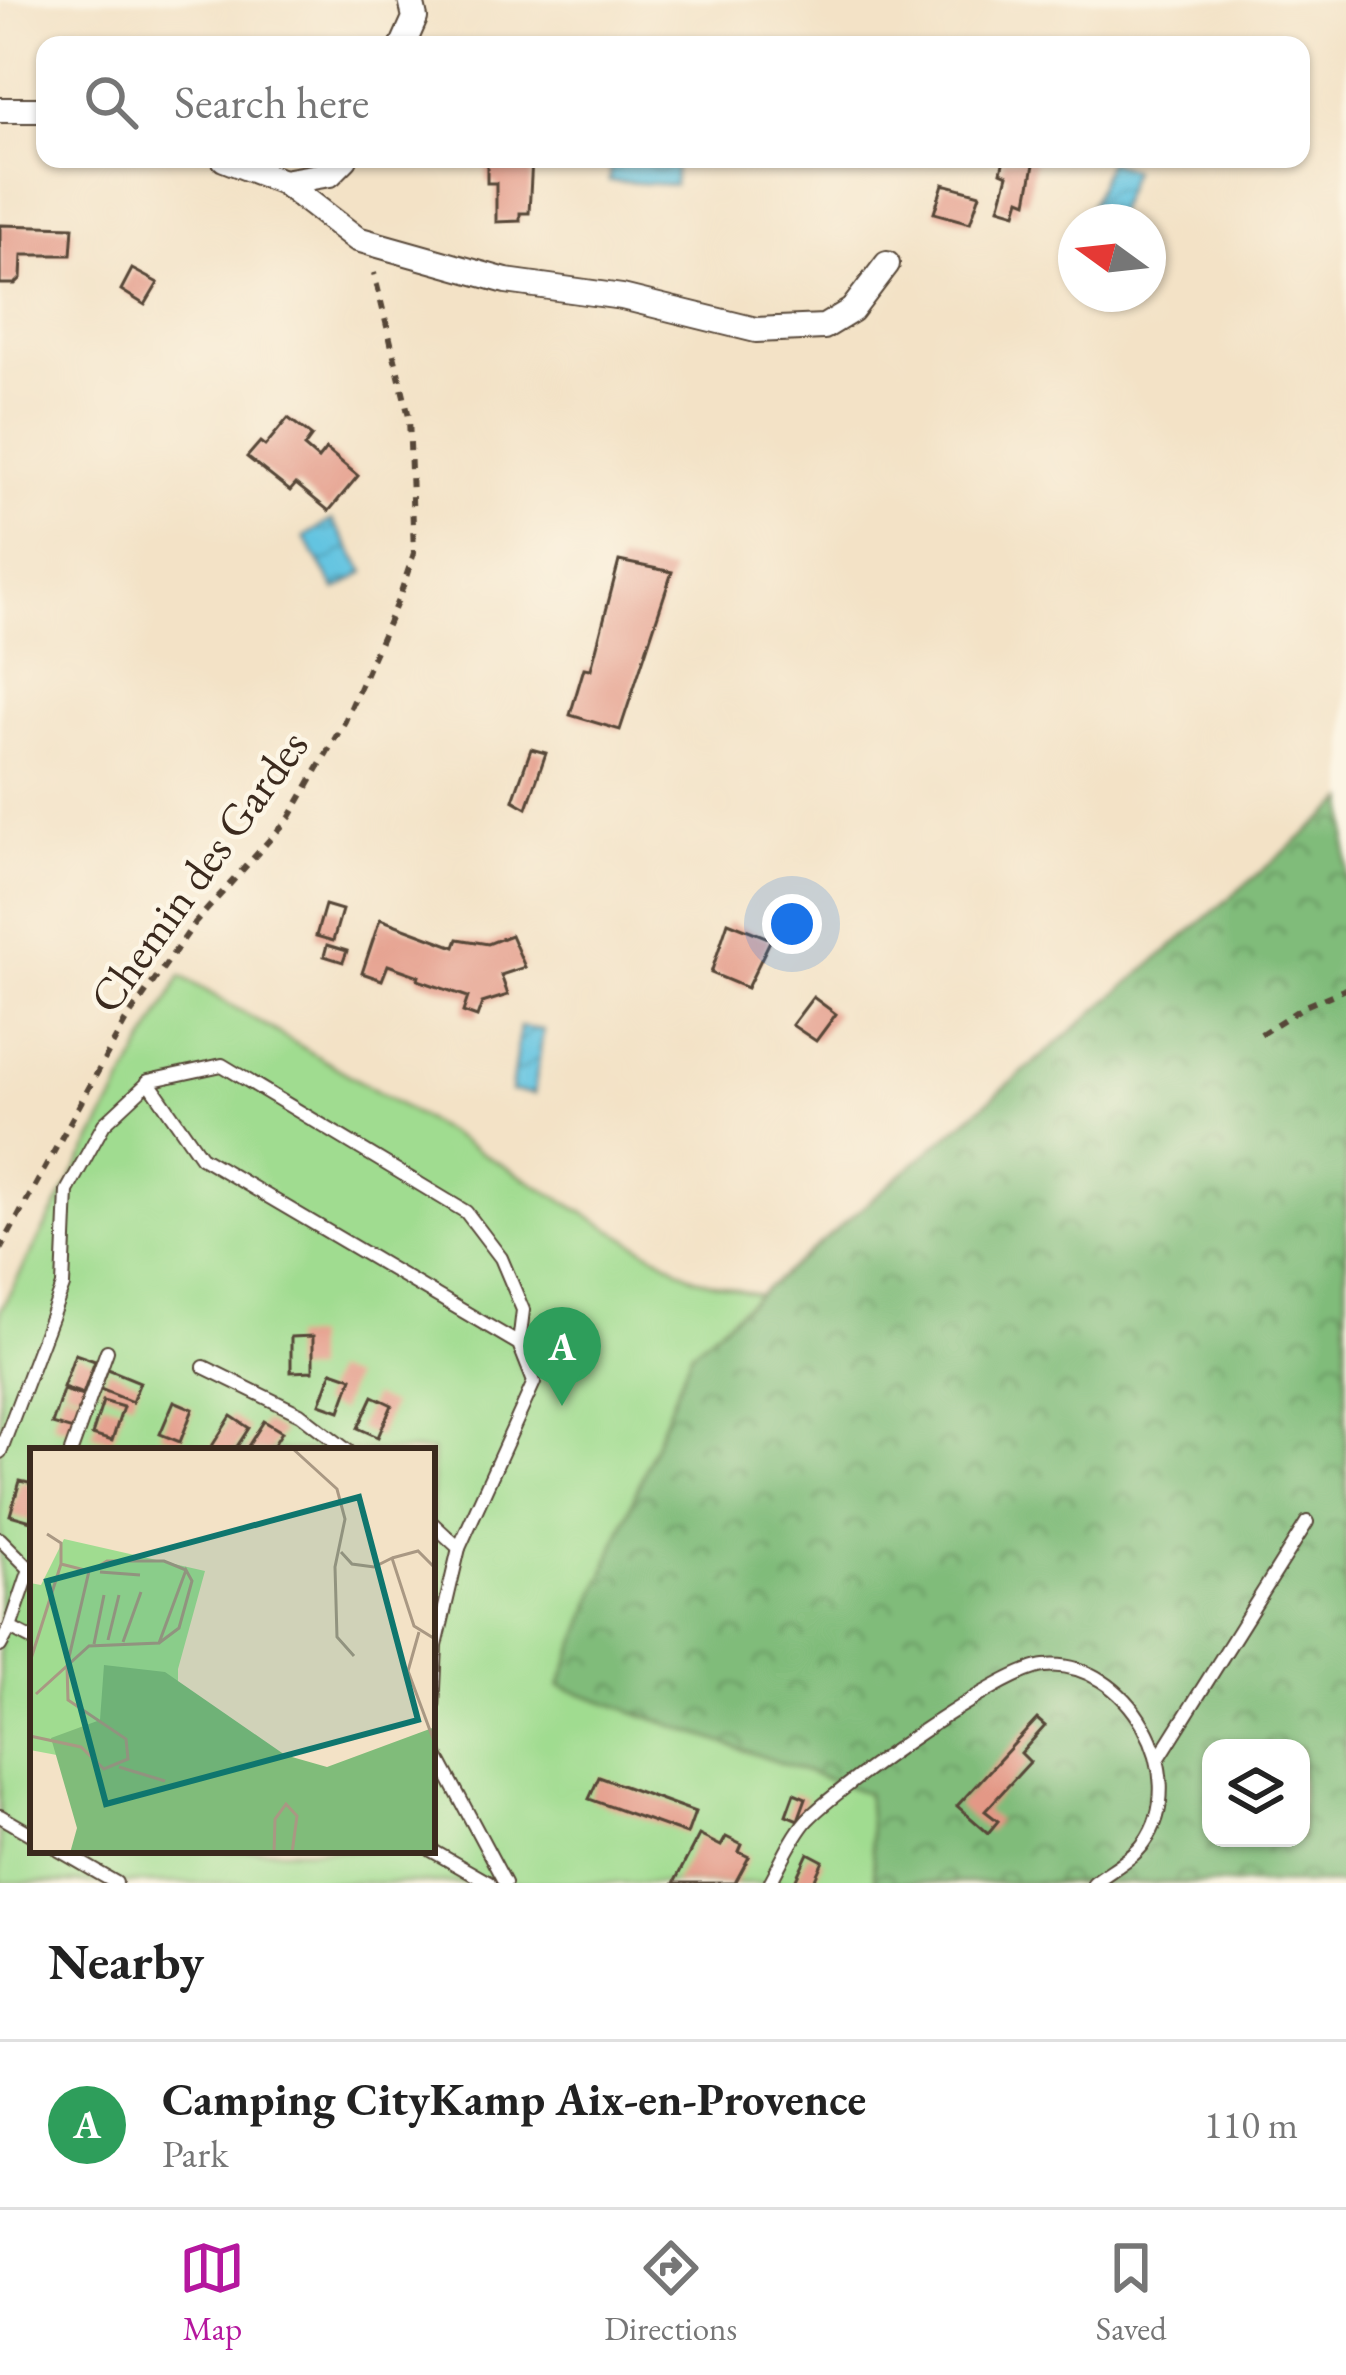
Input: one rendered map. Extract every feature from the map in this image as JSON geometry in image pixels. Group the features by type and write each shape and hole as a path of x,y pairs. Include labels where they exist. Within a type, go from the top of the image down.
{"street":[{"path":"408,36 415,18 411,0"},
{"path":"0,110 36,110"},
{"path":"247,168 283,182 357,239 506,281 555,284 756,330 796,332 824,327 852,310 887,264"},
{"path":"283,182 330,174 336,168"}],"lane":[{"path":"0,1452 63,1286 67,1191 104,1124 148,1082 222,1065 466,1212 501,1258 523,1310 519,1344 534,1382 459,1548 435,1638"},
{"path":"148,1082 201,1157 519,1344"},
{"path":"71,1448 107,1351"},
{"path":"204,1367 300,1414 344,1448"},
{"path":"1159,1758 1307,1522"},
{"path":"435,1526 459,1548"},
{"path":"0,1539 30,1563"},
{"path":"0,1646 30,1567"},
{"path":"10,1628 30,1638"},
{"path":"770,1883 807,1820 927,1728 1011,1675 1043,1666 1066,1667 1126,1696 1159,1758 1162,1801 1144,1844 1094,1883"},
{"path":"435,1751 505,1883"},
{"path":"0,1816 30,1833"},
{"path":"435,1852 489,1883"},
{"path":"64,1853 116,1883"}],"path":[{"name":"Chemin des Gardes","path":"0,1250 125,1022 195,923 290,818 345,722 399,598 414,553 410,417 371,264 357,239"},
{"path":"1261,1034 1305,1006 1346,989"}],"green space":[{"path":"1346,800 1346,1883 875,1883 867,1793 559,1686 692,1351"},
{"path":"181,976 694,1278 1012,1360 1294,1739 1202,1739 1202,1847 1216,1847 1235,1883 0,1883 0,1311"}],"water":[{"path":"610,168 675,168 674,185 609,181"},
{"path":"1105,168 1132,170 1120,204 1091,204"},
{"path":"332,520 365,572 336,590 304,537"},
{"path":"520,1027 543,1030 534,1094 511,1091"}],"building":[{"path":"487,168 532,168 529,213 520,213 520,221 496,222 496,183 487,183"},
{"path":"1002,168 1033,168 1027,202 1020,199 1016,213 999,208 1008,175"},
{"path":"943,184 980,194 970,223 934,213"},
{"path":"0,225 73,227 71,255 22,255 21,278 15,284 0,284"},
{"path":"132,269 158,283 145,305 121,290"},
{"path":"288,418 312,436 304,447 318,459 326,449 358,476 329,511 296,484 290,491 247,457 260,442 265,446"},
{"path":"619,561 672,572 620,730 570,715 584,668 591,669"},
{"path":"531,749 546,753 527,808 513,800"},
{"path":"325,905 342,910 333,941 316,936"},
{"path":"380,919 455,947 458,939 488,944 511,935 525,967 501,975 508,995 482,1003 477,1017 463,1012 468,997 418,980 419,976 388,965 382,980 362,973"},
{"path":"728,922 771,939 747,988 711,973"},
{"path":"327,945 347,951 343,962 324,956"},
{"path":"813,997 836,1014 816,1041 792,1025"},
{"path":"313,1336 313,1371 291,1372 291,1337"},
{"path":"75,1354 95,1361 83,1394 63,1387"},
{"path":"108,1369 140,1382 132,1402 100,1389"},
{"path":"332,1371 352,1378 340,1411 320,1404"},
{"path":"63,1390 83,1396 73,1430 52,1424"},
{"path":"373,1396 392,1405 378,1437 358,1428"},
{"path":"103,1401 123,1407 112,1441 92,1435"},
{"path":"174,1401 193,1409 180,1442 160,1434"},
{"path":"231,1416 249,1428 236,1448 212,1446"},
{"path":"264,1421 282,1432 272,1448 247,1448"},
{"path":"20,1481 30,1483 30,1521 10,1515"},
{"path":"1037,1719 1045,1726 1021,1753 1030,1762 985,1811 998,1821 988,1833 957,1806"},
{"path":"599,1777 695,1812 687,1834 589,1799"},
{"path":"794,1793 806,1798 798,1820 786,1815"},
{"path":"699,1835 721,1846 726,1837 742,1845 739,1852 749,1857 735,1883 674,1883"},
{"path":"808,1853 823,1861 813,1883 794,1883"}],"place":[{"name":"Camping CityKamp Aix-en-Provence","path":"562,1406"}]}
